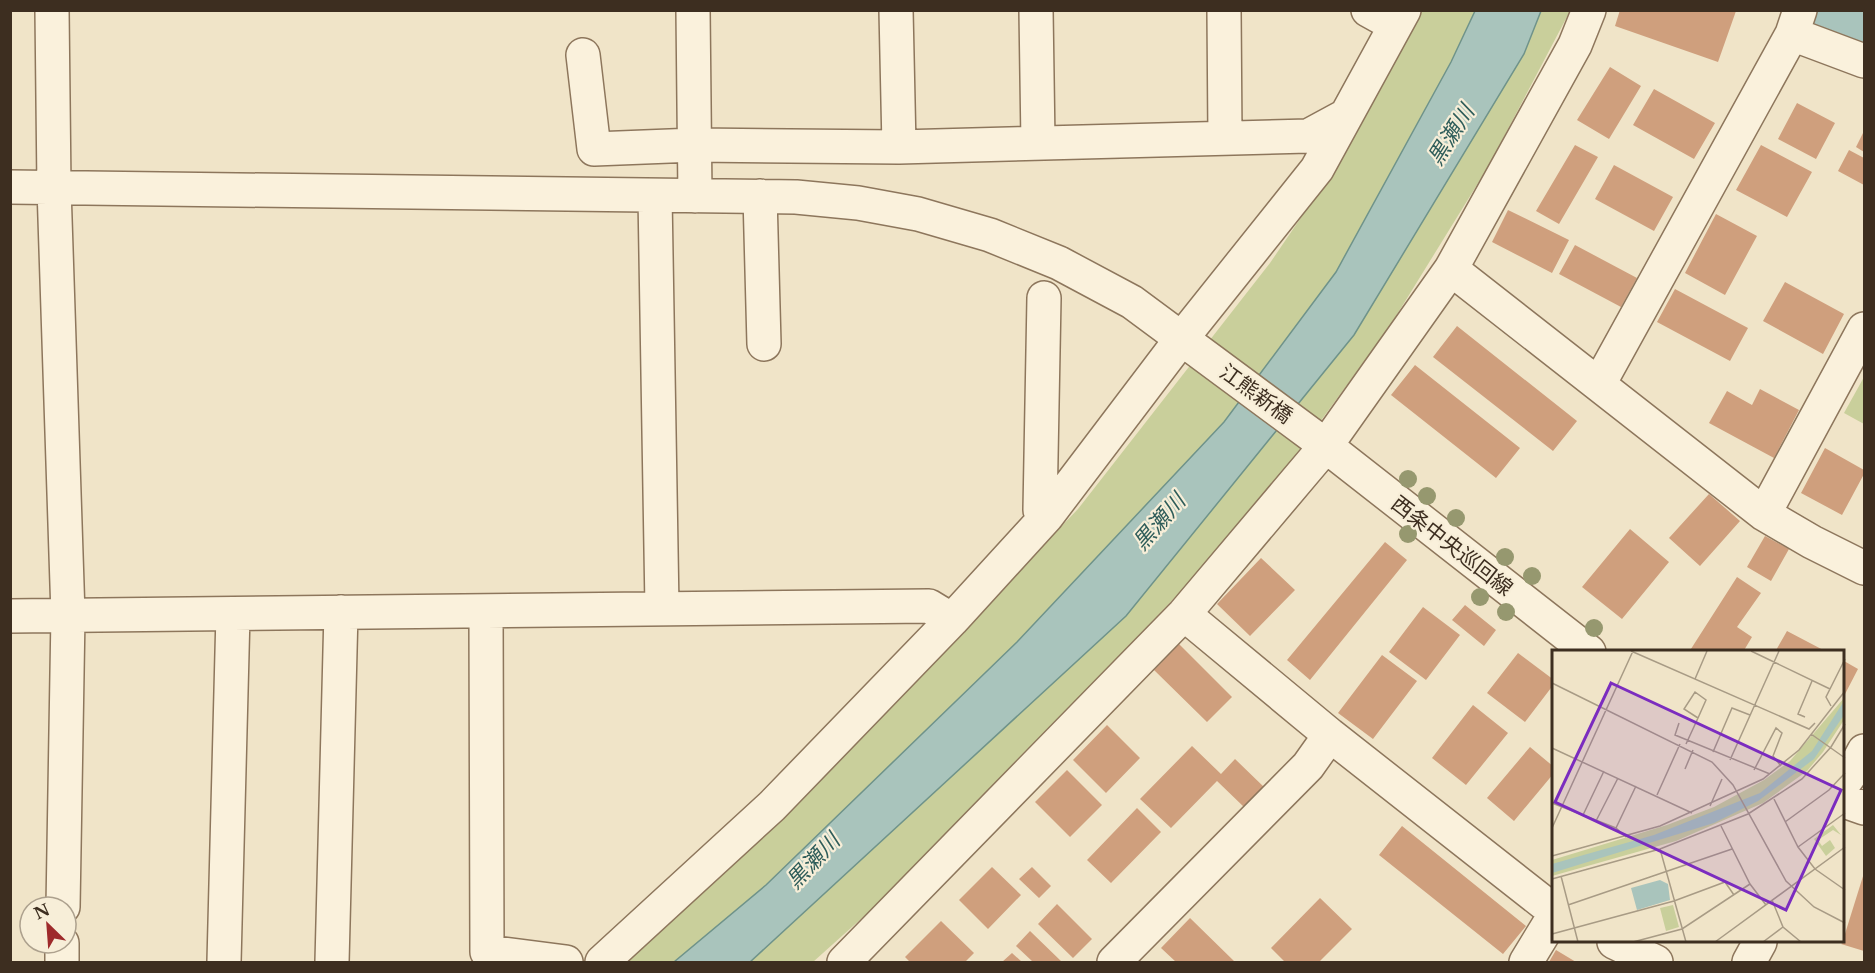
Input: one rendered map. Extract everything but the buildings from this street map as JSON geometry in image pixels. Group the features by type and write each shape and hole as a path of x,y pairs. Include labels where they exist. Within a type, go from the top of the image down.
{"street":[{"path":"52,10 54,188 68,615 63,895"},
{"path":"693,10 695,196"},
{"path":"896,10 899,147"},
{"path":"1036,10 1038,143"},
{"path":"1224,10 1225,138"},
{"path":"844,962 1184,614 1321,443 1451,269 1575,45 1588,10"},
{"path":"602,963 772,806 952,620 1047,516 1188,344 1317,169 1345,116 1389,15"},
{"path":"1599,384 1796,22 1864,61"},
{"path":"583,55 594,149 695,145 899,147 1308,136 1345,116"},
{"name":"江熊新橋","path":"10,187 796,197 858,203 918,214 990,234 1059,263 1122,296 1321,443"},
{"path":"655,196 662,608"},
{"path":"760,196 764,344"},
{"path":"1451,269 1764,514 1812,542 1864,568"},
{"path":"1044,298 1040,510 1047,516"},
{"path":"1764,514 1864,329"},
{"name":"西条中央巡回線","path":"1321,443 1585,650"},
{"path":"10,616 929,606 952,620"},
{"path":"486,611 477,957 566,963"},
{"path":"333,963 341,612"},
{"path":"224,963 233,614"},
{"path":"1184,614 1330,735 1552,909"},
{"path":"1114,963 1308,766 1330,735"},
{"path":"1845,782 1857,766 1864,751"},
{"path":"1845,801 1864,808"},
{"path":"1526,963 1552,919"},
{"path":"1616,943 1656,963"}],"green space":[{"path":"1420,11 1570,11 1488,167 1388,329 1248,520 931,856 813,962 622,962 820,778 1078,509 1270,263 1330,175"},
{"path":"1864,377 1864,424 1844,413"}],"water":[{"name":"黒瀬川","path":"1475,11 1541,11 1524,54 1354,335 1126,616 750,962 674,962 766,885 1017,642 1224,422 1336,272 1451,62"},
{"path":"1817,11 1864,11 1864,52 1810,32"}]}
